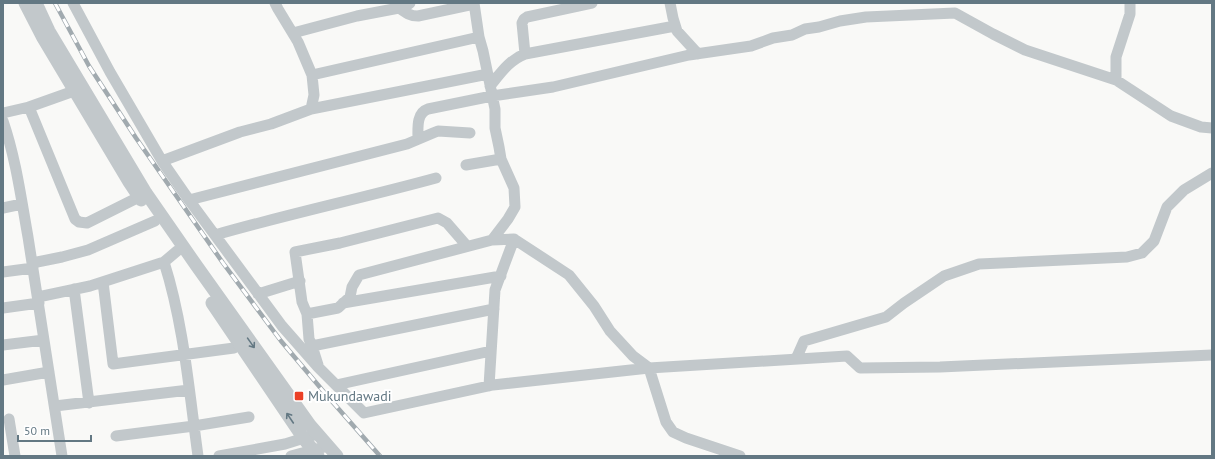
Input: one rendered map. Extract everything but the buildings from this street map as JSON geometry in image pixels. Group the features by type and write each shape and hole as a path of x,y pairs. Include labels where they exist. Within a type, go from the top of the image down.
{"street":[{"path":"25,3 43,38 139,197 304,439 316,453"},
{"path":"36,3 49,31 146,193 200,272 310,425 337,456"},
{"path":"73,3 110,72 162,161 189,200 282,326 318,367 364,413 489,386 650,368 847,356 860,368 948,366 1212,355"},
{"path":"275,3 298,42 312,75 314,95 311,109"},
{"path":"293,33 357,16 399,8 410,3"},
{"path":"399,8 407,14 418,16 474,3 479,37 495,108 495,128 501,159 514,188 515,207 492,240"},
{"path":"525,54 522,23 524,19 592,3"},
{"path":"670,3 677,31 698,54"},
{"path":"1116,80 1116,57 1130,14 1130,3"},
{"path":"418,139 419,116 423,111 491,91 552,87 698,54 752,46 773,38 792,35 805,29 840,21 866,17 955,12 993,34 1025,50 1116,80 1171,116 1200,127 1212,128"},
{"path":"491,91 512,61 525,54 675,26"},
{"path":"312,75 479,37"},
{"path":"162,161 240,132 271,124 311,109 488,74"},
{"path":"3,114 29,107 74,90"},
{"path":"29,107 75,219 79,222 87,223 139,197"},
{"path":"3,121 13,154 33,265 62,456"},
{"path":"189,200 407,144 433,133 470,133"},
{"path":"466,165 501,159"},
{"path":"796,359 804,341 886,317 944,276 979,264 1127,257 1142,253 1154,241 1167,206 1184,190 1212,173"},
{"path":"214,235 263,221 436,178"},
{"path":"3,208 22,204"},
{"path":"318,367 309,339 295,252 340,243 438,218 447,223 468,246"},
{"path":"3,272 88,250 155,221"},
{"path":"489,386 496,290 514,239"},
{"path":"306,314 338,308 350,296 352,287 359,275 492,240 514,239 569,274 594,306 610,332 633,356 650,368 666,422 673,432 686,438 740,456"},
{"path":"3,308 103,282 164,262 177,251"},
{"path":"164,262 172,287 185,354 198,456"},
{"path":"343,303 501,276"},
{"path":"258,294 300,281"},
{"path":"103,282 113,364 234,348"},
{"path":"74,290 89,403"},
{"path":"312,346 494,309"},
{"path":"3,346 44,340"},
{"path":"336,385 491,351"},
{"path":"3,380 49,372"},
{"path":"55,406 189,390"},
{"path":"116,436 249,417"},
{"path":"8,419 15,456"},
{"path":"219,456 285,444 317,434"},
{"path":"295,455 316,453 328,446"}],"railway":[{"path":"55,3 89,66 136,138 223,263 281,341 380,456"}],"place":[{"name":"Mukundawadi","path":"299,396"}]}
